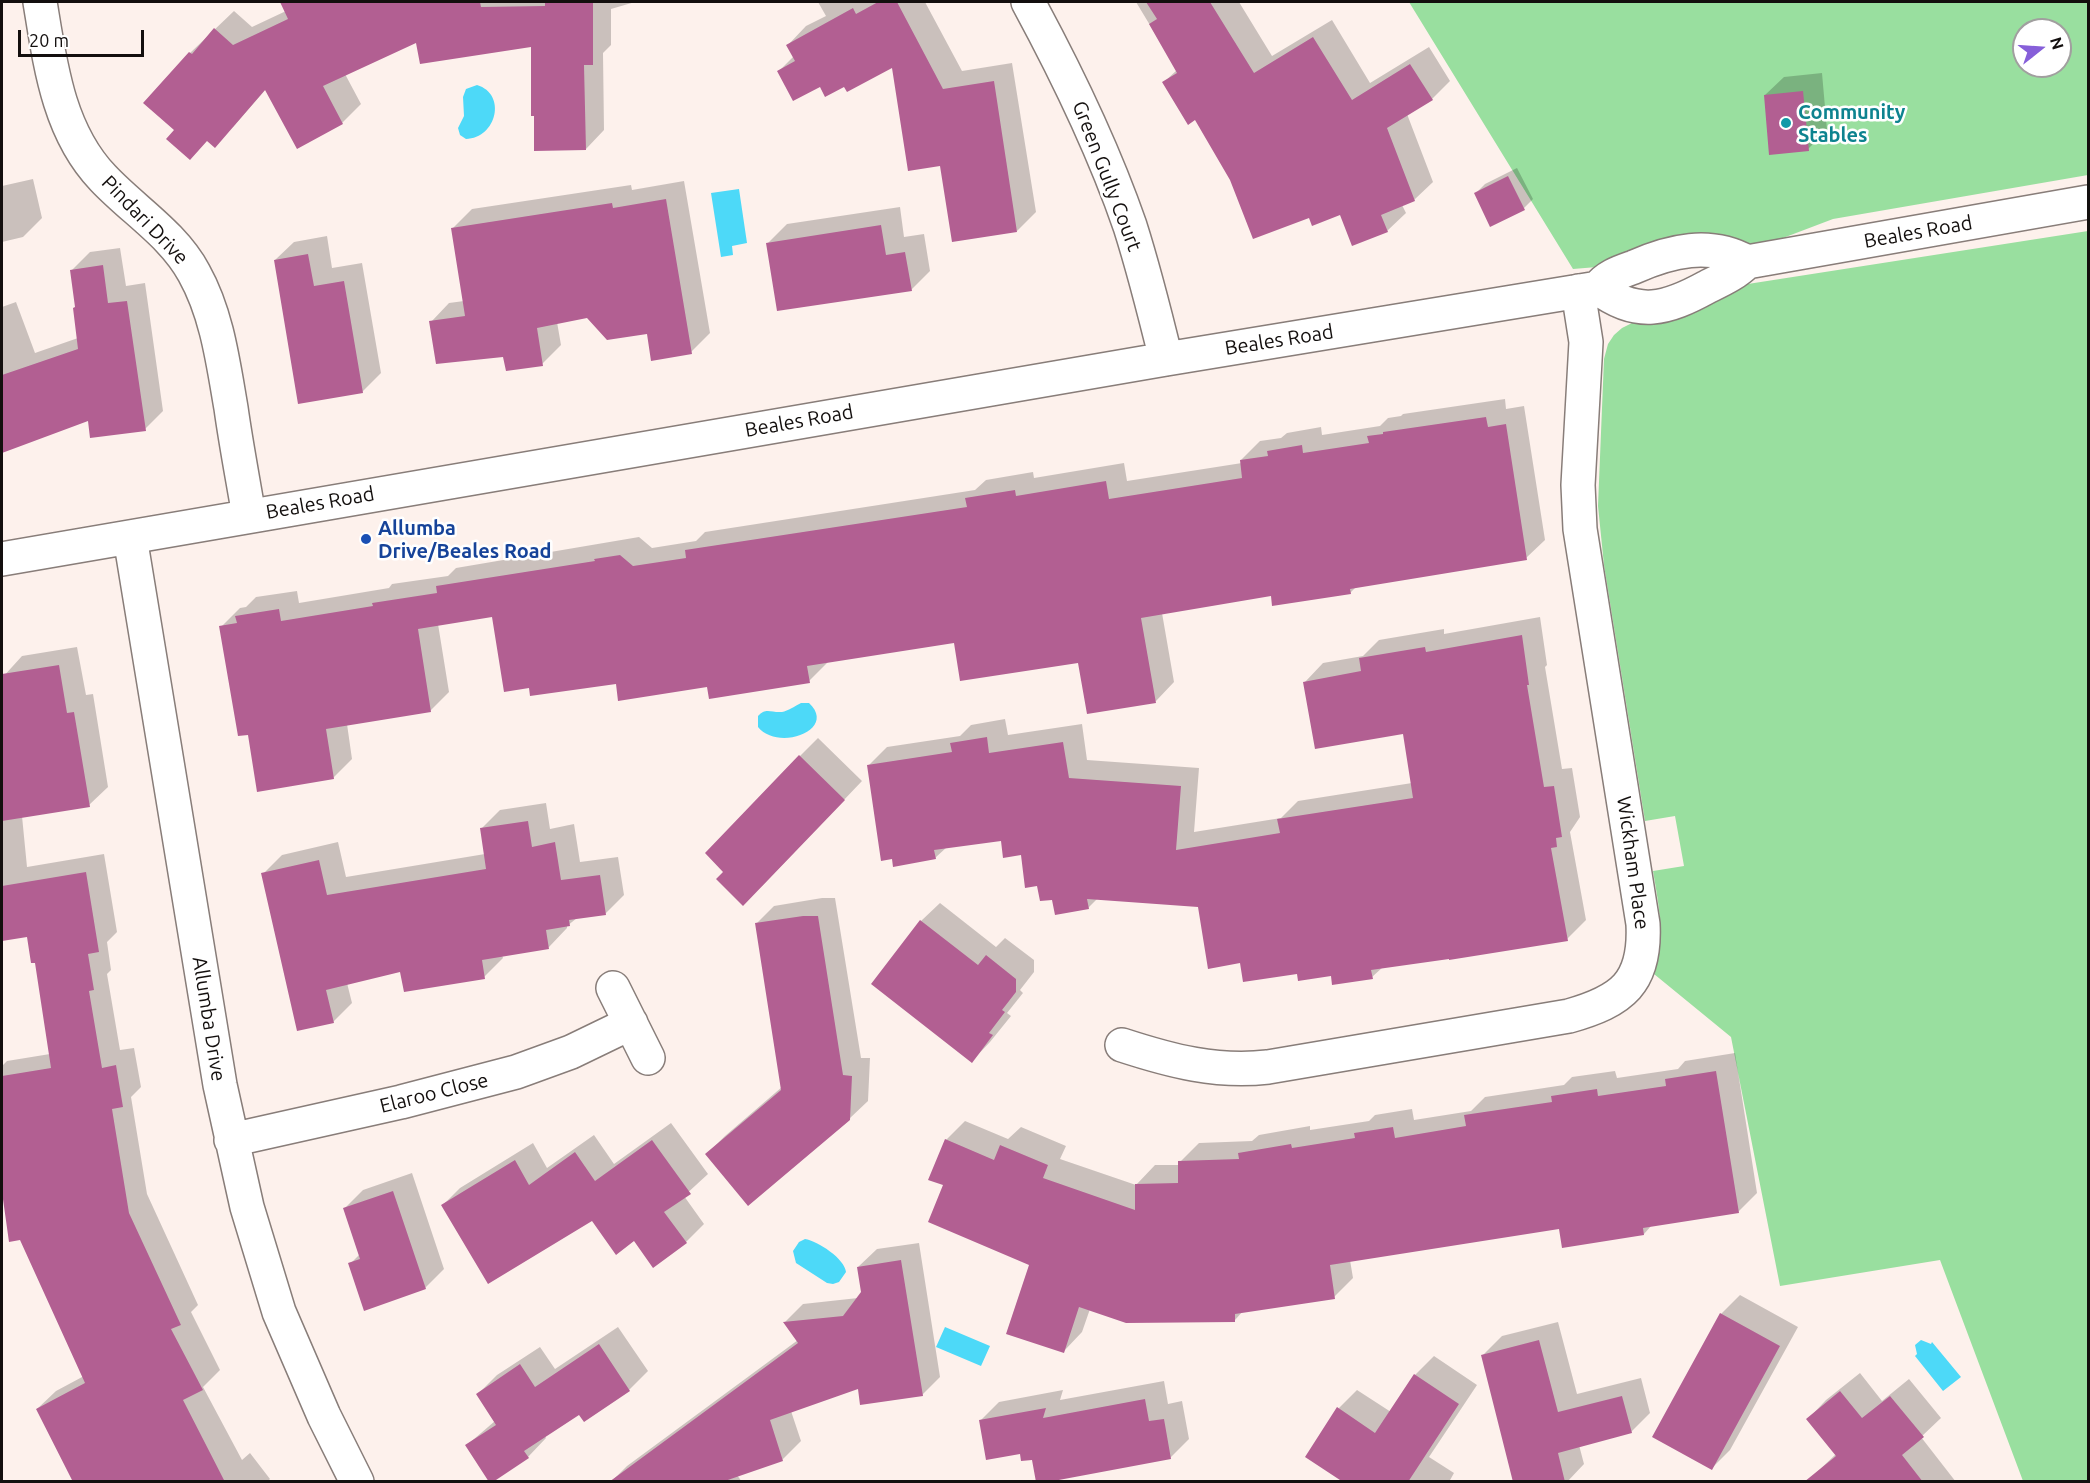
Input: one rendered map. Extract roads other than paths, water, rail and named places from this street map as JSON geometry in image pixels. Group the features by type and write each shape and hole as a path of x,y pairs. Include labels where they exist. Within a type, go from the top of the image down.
{"street":[{"name":"Pindari Drive","path":"40,2 55,86 66,119 81,149 101,177 175,247 193,271 208,301 224,366 249,516"},
{"name":"Green Gully Court","path":"1028,2 1055,51 1110,175 1130,227 1166,359"},
{"name":"Beales Road","path":"1588,290 1645,308 1672,305 1732,274 1747,262 2088,202"},
{"name":"Beales Road","path":"2,559 1166,359 1588,290 1618,272 1663,254 1681,250 1720,252 1747,262"},
{"name":"Wickham Place","path":"1122,1046 1161,1058 1223,1070 1268,1067 1569,1016 1607,1003 1625,989 1636,973 1642,956 1643,924 1580,529 1578,484 1588,290"},
{"name":"Allumba Drive","path":"130,537 208,1016 231,1140 258,1249 279,1312 324,1416 357,1482"},
{"path":"613,988 648,1058"},
{"name":"Elaroo Close","path":"231,1140 401,1102 516,1072 571,1052 631,1023"}],"water":[{"path":"477,85 492,97 495,106 494,115 485,131 477,137 466,139 460,135 458,128 464,116 463,97 466,89"},
{"path":"739,189 747,243 732,246 733,255 721,257 711,193"},
{"path":"801,703 809,703 816,713 816,722 811,729 791,738 778,738 758,727 758,716 764,712 782,712"},
{"path":"805,1239 823,1247 841,1262 846,1272 839,1282 827,1283 796,1263 793,1251 799,1242"},
{"path":"945,1327 990,1346 981,1366 936,1347"},
{"path":"1921,1340 1931,1344 1932,1342 1961,1377 1943,1391 1915,1356 1917,1354 1915,1345"}],"place":[{"name":"Community Stables","path":"1786,123"},
{"name":"Allumba Drive/Beales Road","path":"366,539"}]}
